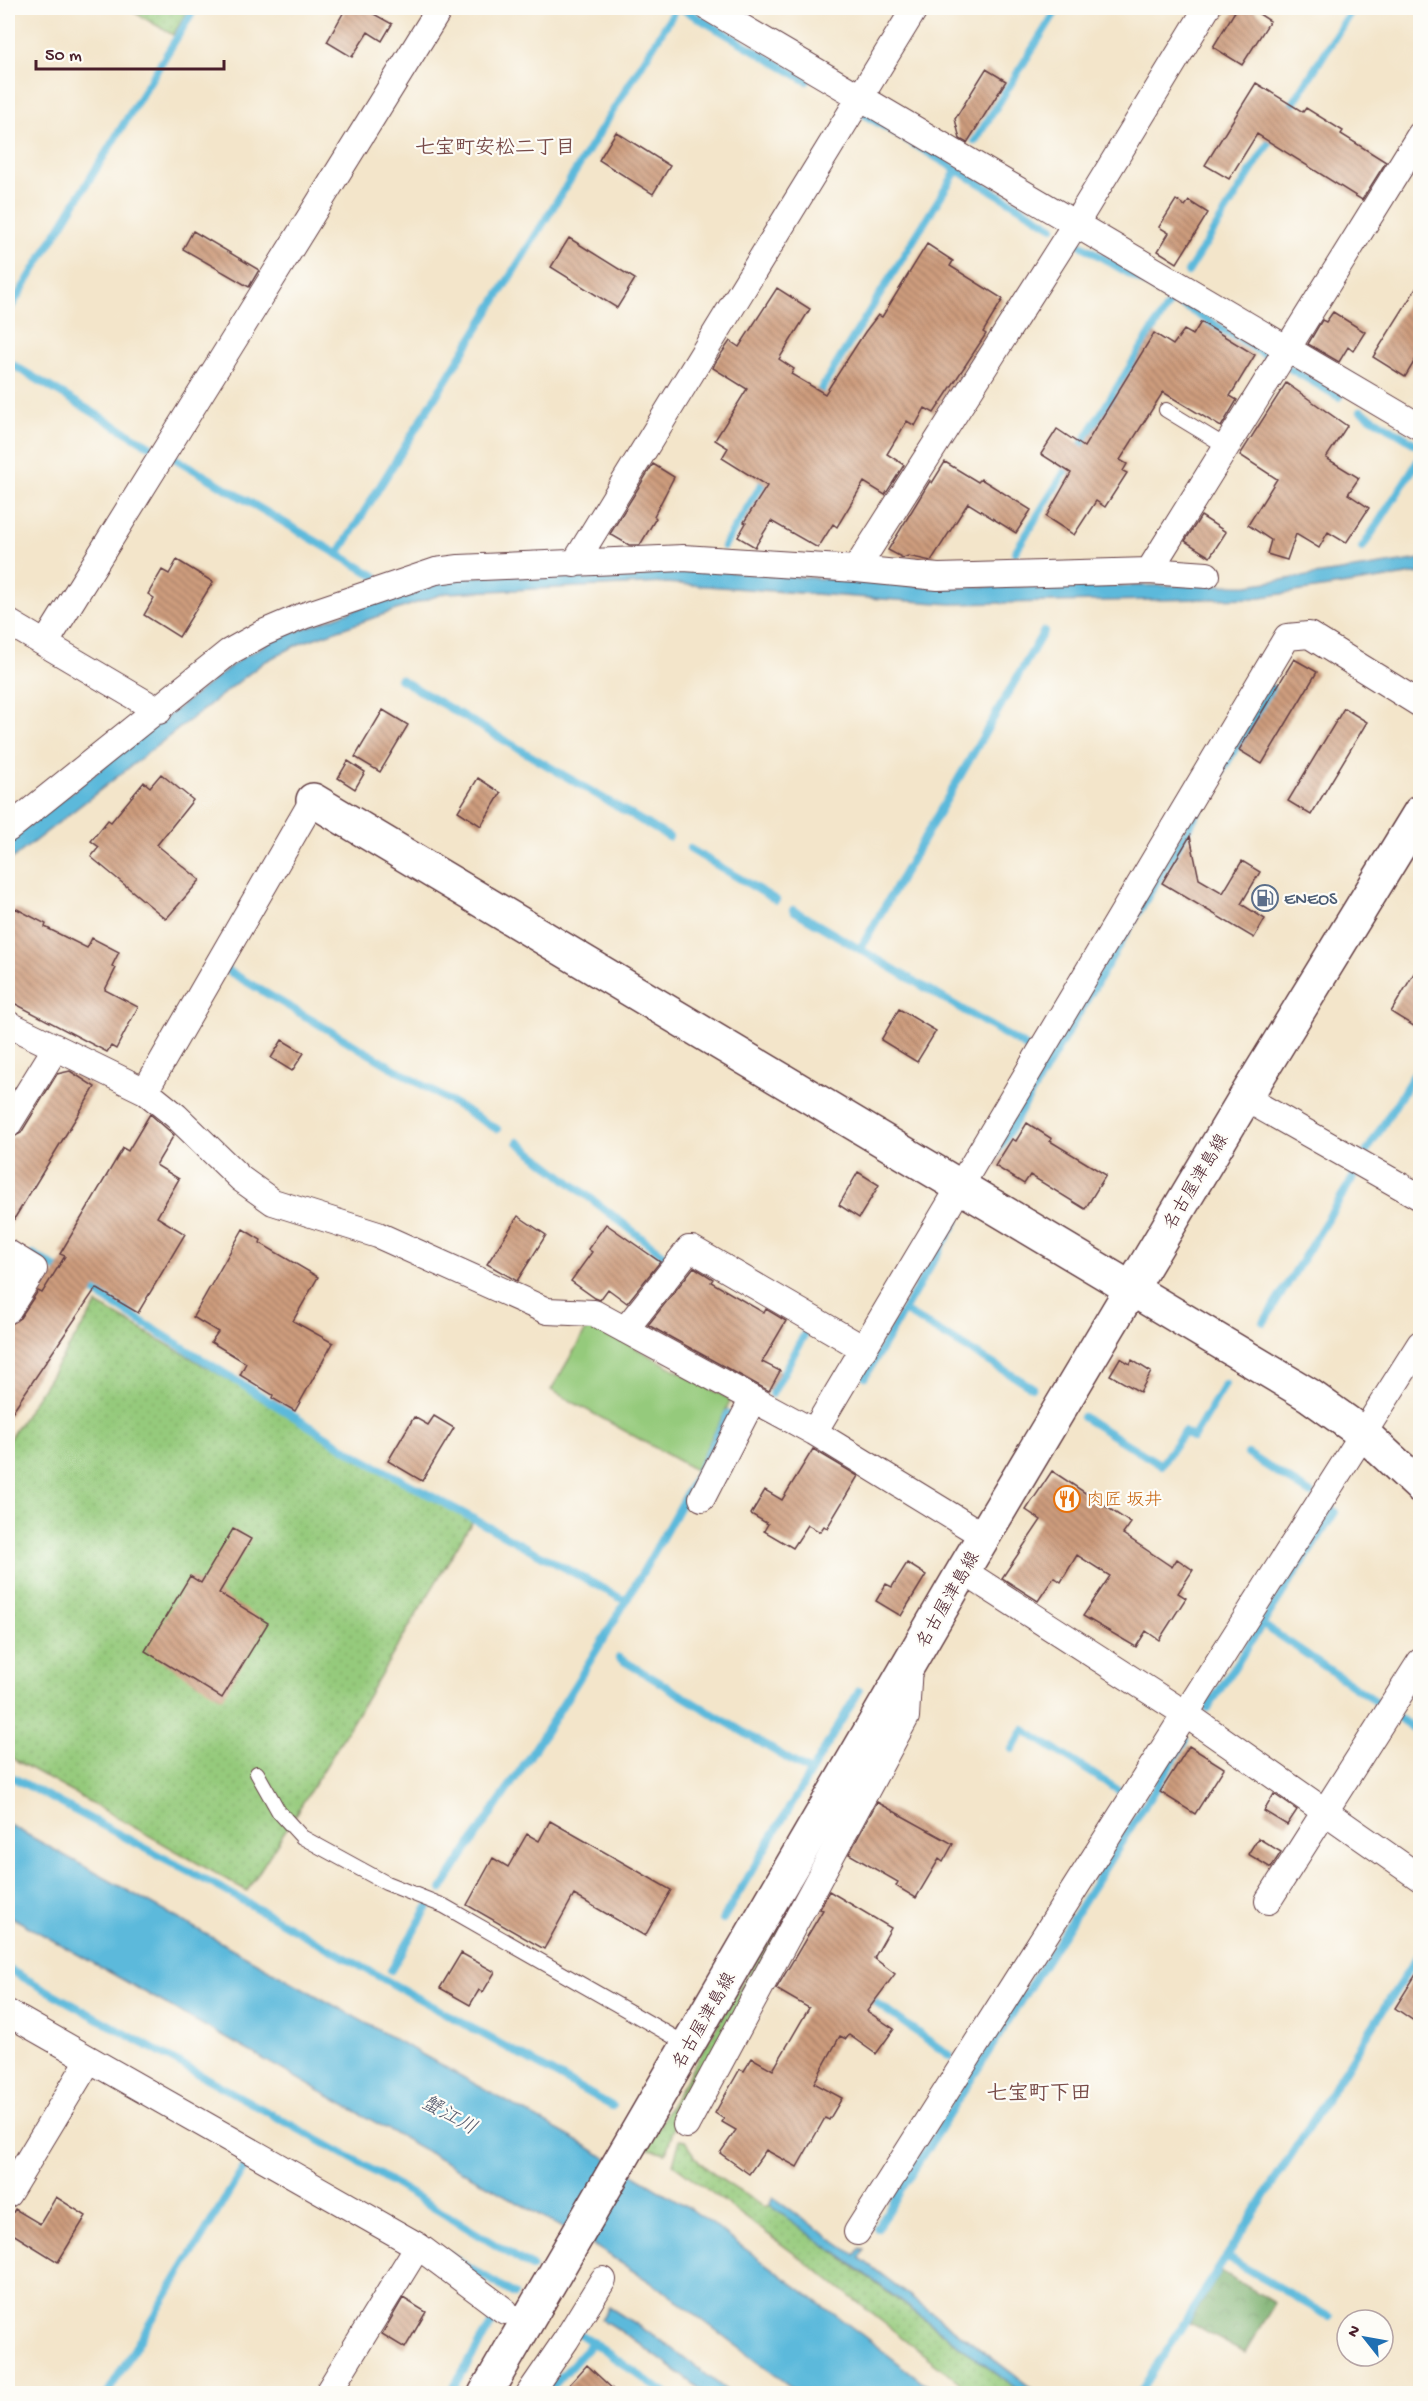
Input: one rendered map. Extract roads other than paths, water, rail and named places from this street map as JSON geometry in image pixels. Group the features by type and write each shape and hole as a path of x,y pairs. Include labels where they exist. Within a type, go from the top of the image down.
{"main road":[{"path":"313,800 1132,1287 1309,1395 1365,1435 1420,1485"},
{"name":"名古屋津島線","path":"485,2394 963,1571 1245,1098 1420,812"}],"street":[{"path":"45,644 440,8"},
{"path":"709,8 1420,427"},
{"path":"574,564 915,8"},
{"path":"856,569 1076,223 1207,8"},
{"path":"1149,571 1420,135"},
{"path":"8,829 159,711 229,652 263,633 303,616 436,571 682,558 856,569 938,577 1149,571 1207,575"},
{"path":"8,622 159,711"},
{"path":"814,1432 1287,637 1308,635 1420,704"},
{"path":"145,1091 313,800"},
{"path":"8,1024 55,1049 145,1091 176,1116 241,1179 273,1202 378,1235 548,1311 594,1314 814,1432 984,1536"},
{"path":"8,1125 55,1049"},
{"path":"1245,1098 1420,1197"},
{"path":"625,1330 689,1249 692,1249 864,1349"},
{"path":"8,1253 34,1269 8,1310"},
{"path":"857,2232 1365,1435 1420,1344"},
{"path":"702,1498 753,1399"},
{"path":"963,1571 1187,1715 1420,1878"},
{"path":"1268,1901 1420,1662"},
{"path":"686,2125 906,1717 909,1664"},
{"path":"8,2013 418,2246 505,2311"},
{"path":"8,2194 89,2060"},
{"path":"327,2394 418,2246"},
{"path":"529,2394 547,2349 603,2280"}],"lane":[{"path":"1166,410 1227,447"},
{"path":"257,1773 279,1812 302,1837 386,1882 444,1905 688,2045"}],"water":[{"path":"1420,559 1420,573 1255,598 951,604 665,583 445,593 301,643 264,662 8,862 8,842 239,660 273,640 441,578 677,568 935,587 1248,585"},
{"name":"蟹江川","path":"8,1824 583,2144 691,2209 937,2393 799,2393 664,2291 598,2248 8,1915"},
{"path":"773,2198 855,2255 860,2248 864,2250 860,2258 1038,2393 1022,2393 849,2262 769,2205"},
{"path":"609,2307 668,2345 730,2393 706,2393 630,2337 601,2319"}],"waterway":[{"path":"8,312 195,8"},
{"path":"681,8 807,81"},
{"path":"975,141 1058,8"},
{"path":"1287,113 1353,8"},
{"path":"338,554 676,9"},
{"path":"865,115 1053,227"},
{"path":"1188,272 1275,133"},
{"path":"815,399 957,170"},
{"path":"1081,245 1266,355"},
{"path":"1015,552 1172,299"},
{"path":"8,362 153,448"},
{"path":"1291,369 1339,397"},
{"path":"1361,411 1420,447"},
{"path":"171,456 375,576"},
{"path":"1362,548 1420,458"},
{"path":"724,546 767,476"},
{"path":"860,949 1044,631"},
{"path":"400,679 669,837"},
{"path":"991,1162 1271,688"},
{"path":"690,849 776,900"},
{"path":"793,910 1028,1048"},
{"path":"225,969 497,1129"},
{"path":"1367,1151 1420,1065"},
{"path":"518,1142 670,1260 672,1256"},
{"path":"1264,1322 1354,1176"},
{"path":"865,1377 956,1222"},
{"path":"33,1254 64,1273"},
{"path":"86,1287 359,1457 626,1601"},
{"path":"904,1311 1032,1387"},
{"path":"772,1394 809,1326"},
{"path":"1083,1417 1161,1465 1184,1432 1193,1438 1225,1384"},
{"path":"442,1889 537,1745 613,1623 661,1541 728,1414"},
{"path":"1248,1454 1311,1494"},
{"path":"1208,1708 1335,1512 1328,1507"},
{"path":"1262,1624 1380,1704"},
{"path":"619,1658 810,1772"},
{"path":"723,1919 859,1691"},
{"path":"1399,1718 1420,1733"},
{"path":"1012,1749 1024,1730 1123,1793"},
{"path":"877,2228 1186,1740"},
{"path":"8,1775 222,1889 612,2106"},
{"path":"391,1970 428,1907"},
{"path":"1139,2394 1420,1952"},
{"path":"8,1969 360,2163 532,2267"},
{"path":"868,1997 950,2056"},
{"path":"107,2394 248,2161"},
{"path":"449,2255 514,2294"},
{"path":"1226,2257 1330,2317"},
{"path":"450,2394 496,2316"},
{"path":"580,2334 666,2394"},
{"path":"546,2394 593,2342"}],"place":[{"name":"ENEOS","path":"1265,898"},
{"name":"肉匠 坂井","path":"1067,1499"}],"district":[{"name":"七宝町安松二丁目","path":"495,146"},
{"name":"七宝町下田","path":"1039,2092"}]}
